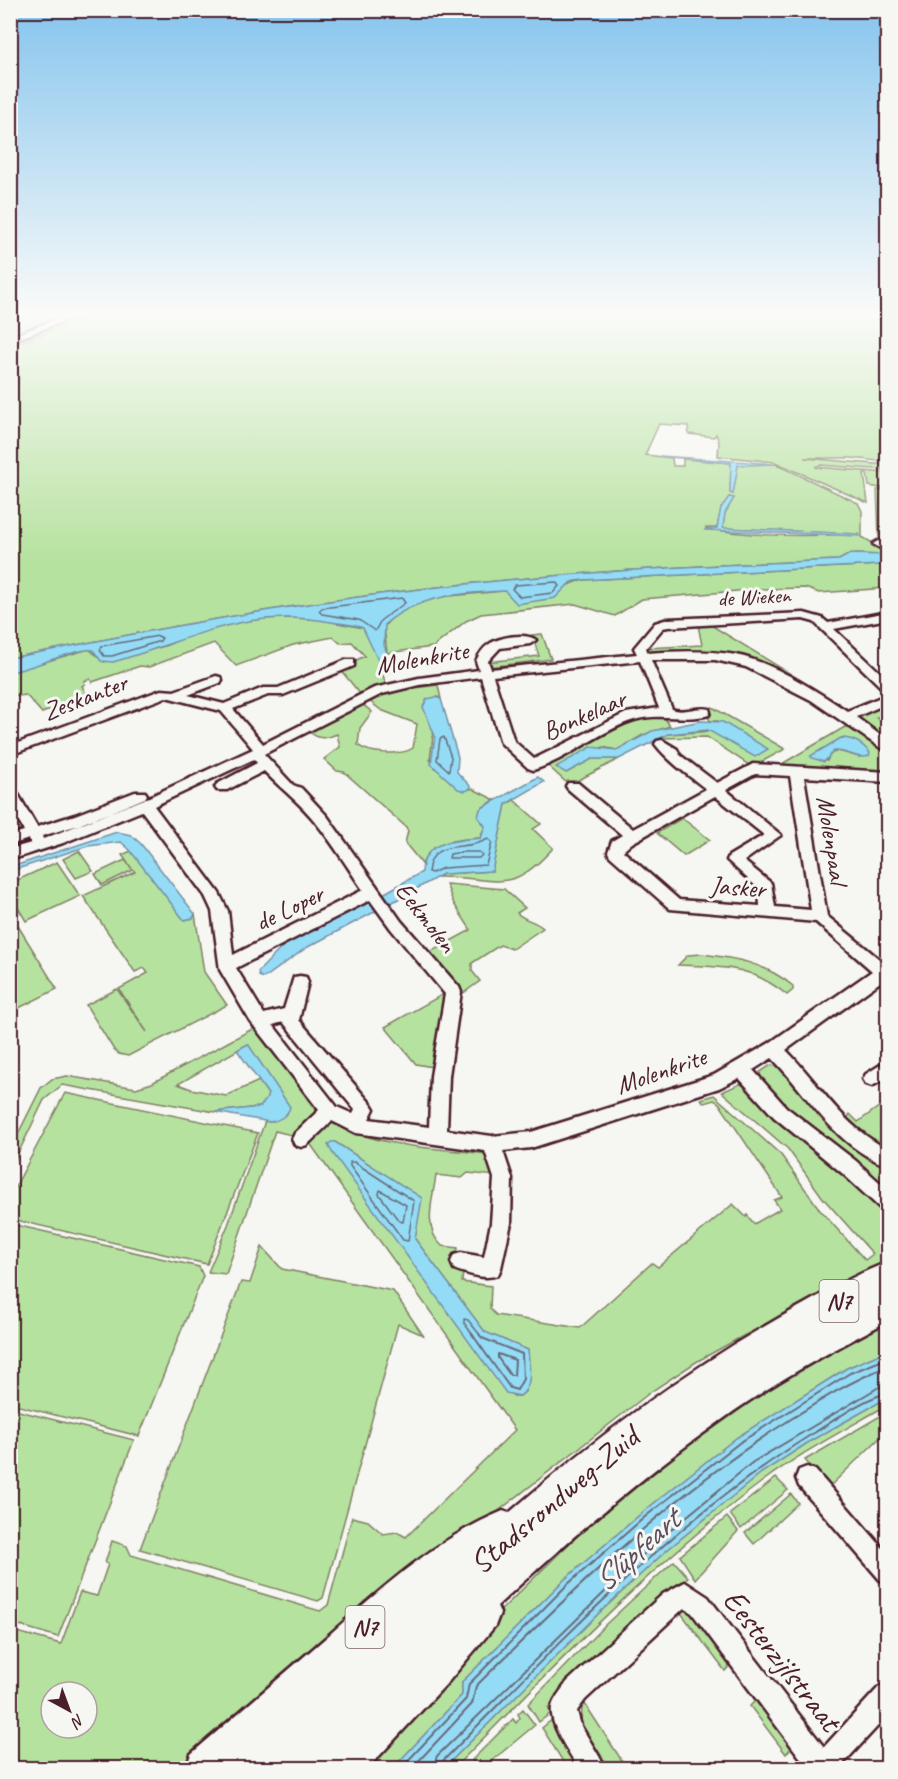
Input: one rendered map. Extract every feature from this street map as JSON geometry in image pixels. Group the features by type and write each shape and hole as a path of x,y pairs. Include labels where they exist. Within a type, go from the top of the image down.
{"highway":[{"name":"Stadsrondweg-Zuid","path":"297,1768 633,1432 717,1372 819,1311 888,1276"},
{"name":"Stadsrondweg-Zuid","path":"253,1768 541,1525 734,1392 831,1331 888,1304"},
{"name":"N7","path":"205,1768 387,1607 458,1553 541,1525"},
{"name":"N7","path":"342,1768 436,1668 541,1525"}],"street":[{"path":"825,627 888,615"},
{"name":"de Wieken","path":"644,658 640,648 659,625 668,623 804,616 818,620 825,627"},
{"path":"825,627 888,687"},
{"path":"486,674 482,661 485,652 495,643 530,640"},
{"name":"Molenkrite","path":"886,971 774,1049 708,1086 531,1140 492,1144 356,1125 331,1112 263,1022 226,966 220,910 211,893 143,801 258,751 378,691 395,686 644,658 697,656 736,659 763,669 878,738 888,749"},
{"name":"Bonkelaar","path":"486,674 508,743 533,765 631,716 667,711 644,658"},
{"path":"258,751 225,708 267,691 279,692 350,663"},
{"name":"Zeskanter","path":"176,695 216,680"},
{"name":"Zeskanter","path":"10,751 159,695 176,695 225,708"},
{"path":"845,717 888,698"},
{"path":"667,711 675,715 704,712"},
{"path":"662,744 672,752 675,759 774,835 734,860 766,887 768,914"},
{"name":"Eekmolen","path":"258,751 266,764 288,788 296,791 322,820 396,925 453,992 440,1076 438,1137"},
{"path":"222,787 266,764"},
{"name":"Jasker","path":"820,917 675,905 615,852 618,845 632,836 753,769 888,777"},
{"name":"Molenpaal","path":"796,771 820,917"},
{"path":"573,786 632,836"},
{"path":"10,792 38,840"},
{"path":"10,855 80,819 143,801"},
{"path":"10,840 38,840"},
{"name":"de Loper","path":"226,966 374,892"},
{"path":"820,917 825,924 886,971"},
{"path":"300,982 290,1015 291,1022 365,1109 356,1125"},
{"path":"263,1022 274,1016 290,1015"},
{"path":"774,1049 788,1062 843,1131 888,1158"},
{"path":"872,1079 888,1067"},
{"name":"Molenkrite","path":"741,1069 780,1112 849,1167 888,1203"},
{"path":"302,1139 320,1119 331,1112"},
{"path":"461,1262 491,1268 501,1223 503,1178 492,1144"},
{"path":"807,1478 886,1568"},
{"name":"Eesterzijlstraat","path":"593,1768 570,1731 564,1709 576,1691 671,1602 685,1594 700,1605 823,1768"},
{"path":"823,1768 888,1696"}],"green space":[{"path":"11,396 887,396 887,462 851,458 804,458 887,465 887,470 820,465 815,467 887,473 887,489 869,486 867,474 864,473 868,503 775,462 718,456 719,442 716,434 714,437 689,434 688,426 659,424 645,455 672,458 673,466 683,466 683,459 731,463 730,493 733,494 738,465 776,464 858,503 862,511 862,537 885,550 887,555 850,554 839,560 587,573 462,584 214,619 11,658","holes":["729,497 734,498 725,513 723,527 725,528 845,534 775,535 705,528 717,528 721,508"]},
{"path":"877,490 887,490 887,547 879,537"},
{"path":"887,560 887,588 819,593 805,588 761,589 642,599 615,616 575,604 481,614 466,621 433,647 387,653 384,627 389,621 408,607 439,597 568,585 582,580 880,565 885,564"},
{"path":"257,619 318,619 363,628 377,655 386,685 362,696 339,668 365,656 352,642 340,643 333,637 293,645 236,666 214,643 149,667 140,666 92,682 90,679 84,681 85,684 82,686 87,695 42,713 26,695 11,697 10,672 89,649 104,662 165,646 190,635 224,625"},
{"path":"698,625 711,625 846,708 843,710 786,674 750,658 713,653 650,656 647,648 702,645"},
{"path":"542,634 551,659 489,667 488,662 539,656 532,635"},
{"path":"438,685 441,699 438,697 430,760 470,789 495,800 483,807 478,817 485,826 480,838 439,845 422,864 405,843 408,831 406,827 344,772 337,771 324,759 340,747 337,734 322,738 308,731 362,704 372,712 360,728 358,745 377,752 408,751 413,748 417,724 381,710 369,701 391,691"},
{"path":"887,701 887,711 876,718 885,723 887,721 887,738 854,717"},
{"path":"712,707 785,749 752,767 707,737 659,738 668,734 713,731 718,721 710,721 705,710"},
{"path":"664,717 670,726 643,735 617,750 603,747 566,773 592,759 619,759 569,785 545,763 632,719"},
{"path":"850,724 887,757 887,775 775,768","holes":["841,738 853,740 859,757 838,751 830,754 827,761 811,756"]},
{"path":"514,800 541,824 533,829 553,848 538,864 512,879 500,881 438,877 443,874 492,871 506,804"},
{"path":"682,818 710,840 684,856 657,833"},
{"path":"79,851 93,871 76,878 63,859"},
{"path":"131,851 184,920 193,918 195,914 204,972 227,1005 128,1056 114,1050 86,1005 117,989 147,1032 119,989 148,973 144,968 135,972 83,896 135,872 133,870 102,885 95,874 125,860 132,869 122,855"},
{"path":"57,862 80,896 26,921 11,896 11,883"},
{"path":"446,884 504,889 525,908 517,913 543,928 512,949 500,945 472,963 472,971 480,981 462,994 430,952 471,930 454,904"},
{"path":"10,913 57,989 11,1012 10,1012"},
{"path":"688,955 727,957 761,967 782,978 793,986 793,990 787,995 761,978 723,967 678,965"},
{"path":"445,993 438,1068 416,1064 385,1027"},
{"path":"256,1027 316,1111 295,1136 275,1131 226,1274 208,1272 228,1225 265,1121 270,1122 287,1114 248,1044 178,1084 226,1096 259,1081 268,1094 265,1103 260,1107 215,1112 62,1085 44,1100 11,1168 11,1148 41,1088 52,1079 67,1076 136,1088 152,1083"},
{"path":"771,1065 785,1069 887,1160 887,1193 788,1111 761,1078 760,1072"},
{"path":"740,1084 747,1087 780,1122 834,1165 887,1214 887,1263 743,1336 696,1362 652,1391 487,1520 190,1768 11,1768 10,1630 61,1644 80,1592 97,1596 108,1564 105,1563 112,1541 127,1546 131,1555 320,1611 328,1605 352,1517 368,1521 383,1534 397,1532 406,1537 515,1430 309,1142 330,1121 367,1137 387,1142 488,1154 496,1176 468,1173 462,1178 436,1175 430,1213 432,1231 436,1239 442,1246 458,1248 455,1271 463,1272 462,1282 491,1286 490,1309 496,1315 580,1328 652,1263 658,1267 733,1204 754,1224 780,1209 774,1200 782,1197 719,1103 714,1100 704,1103 701,1099 714,1095 781,1155 820,1210 865,1260 873,1254 823,1198 788,1149 722,1092","holes":["335,1142 421,1198 415,1239 485,1332 528,1350 526,1391 520,1396 513,1396"]},
{"path":"65,1093 258,1133 207,1264 11,1219 11,1195"},
{"path":"880,1106 887,1133 887,1152 842,1124 850,1114 858,1122"},
{"path":"11,1224 199,1267 203,1276 139,1436 11,1404"},
{"path":"262,1247 282,1269 393,1291 423,1335 398,1324 323,1598 318,1601 140,1549 241,1282 250,1283"},
{"path":"887,1321 887,1351 847,1368 736,1438 643,1512 564,1580 462,1682 462,1695 393,1768 367,1768 496,1615 580,1533 676,1455 769,1389"},
{"path":"887,1398 887,1405 793,1460 721,1513 603,1618 454,1768 444,1768 598,1614 667,1550 761,1473 812,1440"},
{"path":"11,1409 134,1440 58,1637 11,1623"},
{"path":"887,1412 887,1431 828,1488 805,1460"},
{"path":"776,1478 788,1490 741,1529 730,1514"},
{"path":"791,1494 798,1503 754,1544 745,1533"},
{"path":"727,1517 738,1531 695,1579 680,1556"},
{"path":"674,1561 688,1577 548,1708 551,1713 539,1722 528,1704 606,1624"},
{"path":"686,1607 696,1609 733,1662 725,1671 681,1613"},
{"path":"760,1696 795,1743 786,1754 750,1706"},
{"path":"585,1704 626,1767 609,1768 581,1724 582,1707"},
{"path":"523,1709 535,1725 483,1768 477,1768 472,1760 513,1719 516,1723 520,1718 518,1714"},
{"path":"554,1718 586,1768 567,1768 542,1728"}],"water":[{"path":"660,456 772,464 738,465 733,494 730,493 731,463"},
{"path":"729,497 734,498 725,513 723,527 725,528 859,534 860,536 704,530 717,528 721,508"},
{"path":"850,554 887,555 885,564 880,565 582,580 571,582 555,598 517,604 505,591 457,595 426,601 398,614 385,624 384,645 394,670 387,673 383,671 363,628 300,618 271,618 219,628 113,662 101,661 93,650 87,650 11,672 11,658 174,626 337,600 524,578 713,565 839,560"},
{"path":"436,697 441,699 458,757 457,772 470,786 470,789 465,791 458,789 431,764 435,736 423,707 427,699"},
{"path":"701,721 723,722 768,749 755,757 708,730 668,734 619,759 592,759 566,773 556,767 591,747 617,750 652,731"},
{"path":"841,738 854,740 861,744 870,753 869,756 860,757 834,751 824,762 812,758 811,756"},
{"path":"538,777 544,782 506,804 492,871 443,874 391,903 383,894 422,872 428,853 442,844 481,838 485,826 478,817 480,809"},
{"path":"117,832 131,835 141,844 195,914 193,918 184,920 129,849 121,842 88,846 11,871 11,867"},
{"path":"372,900 380,909 306,948 267,976 263,978 259,976 258,972 288,941"},
{"path":"248,1044 290,1107 285,1115 270,1122 215,1112 260,1107 268,1097 237,1050"},
{"path":"335,1142 422,1198 415,1239 485,1332 528,1350 529,1381 520,1396 506,1393 332,1152 328,1145"},
{"name":"Slûpfeart","path":"887,1351 887,1398 812,1440 761,1473 667,1550 598,1614 444,1768 393,1768 462,1695 462,1682 564,1580 643,1512 736,1438 847,1368"}]}
